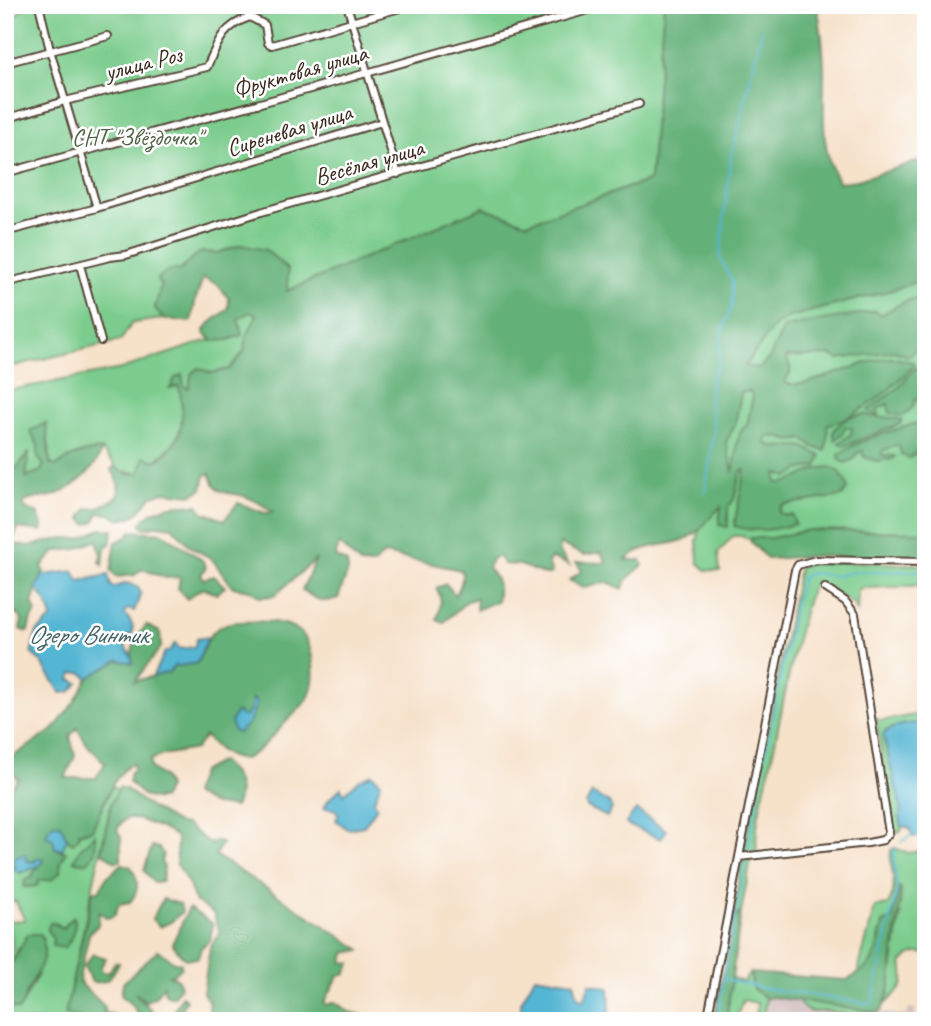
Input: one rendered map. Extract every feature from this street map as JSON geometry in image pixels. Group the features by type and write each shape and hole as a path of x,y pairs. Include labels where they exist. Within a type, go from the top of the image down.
{"street":[{"path":"39,5 97,208"},
{"path":"347,5 398,174"},
{"name":"улица Роз","path":"5,118 207,67 227,28 250,17 265,25 268,43 272,45 410,5"},
{"name":"Фруктовая улица","path":"5,173 606,5"},
{"path":"5,63 108,36"},
{"name":"Весёлая улица","path":"5,283 125,255 261,212 639,104"},
{"name":"Сиреневая улица","path":"5,232 97,208 382,122"},
{"path":"80,265 101,341"},
{"path":"707,1021 795,570 798,565 816,560 926,562"},
{"path":"739,857 868,843 883,839 889,833 855,614 845,601 825,588"}],"shaded area":[{"path":"766,998 907,1016 909,1008 915,1009 914,1019 926,1021 762,1021"}],"green space":[{"name":"СНТ \"Звёздочка\"","path":"26,5 664,5 650,180 527,223 483,207 287,291 241,245 217,253 206,252 191,259 181,270 169,270 155,308 163,319 132,323 121,340 5,368 5,26"},
{"path":"664,5 817,5 824,58 825,141 832,170 839,182 857,180 926,159 926,289 915,282 789,317 774,326 745,366 760,368 770,357 784,327 875,311 881,315 904,302 926,295 926,342 917,344 909,356 894,351 838,359 831,355 786,357 790,370 784,382 792,384 818,380 865,363 891,358 913,362 914,365 874,401 852,415 827,425 825,451 804,439 767,437 766,444 776,447 802,446 821,456 817,466 801,469 788,477 777,473 776,482 784,483 814,470 833,468 841,475 848,488 842,496 782,505 779,512 792,515 795,524 764,530 734,526 745,470 741,471 734,499 728,508 728,527 719,525 721,507 689,538 646,548 632,555 626,560 641,560 643,565 626,580 623,589 607,582 585,588 569,580 582,571 576,562 607,563 601,552 584,555 560,544 560,553 569,565 552,558 548,562 552,573 545,575 520,565 504,564 498,556 491,560 488,568 497,583 497,601 476,610 477,598 467,601 443,623 437,619 441,603 436,588 446,584 455,595 461,583 461,570 384,554 373,565 360,564 339,544 335,557 347,563 348,571 338,598 323,601 302,590 316,559 274,596 260,597 250,590 233,587 211,558 192,548 172,527 159,525 145,528 140,524 159,509 174,506 198,505 203,512 224,520 238,503 265,513 273,512 242,495 220,490 210,473 205,476 202,489 191,495 164,492 152,496 136,515 120,520 110,514 98,513 95,521 87,524 81,518 87,509 98,508 118,497 118,482 111,469 114,467 128,474 139,473 144,457 156,461 173,445 178,437 182,419 179,386 170,388 175,378 182,375 184,387 189,388 191,374 198,368 212,373 229,369 244,352 246,337 257,315 250,312 238,319 242,335 228,340 212,341 204,332 209,324 228,309 229,299 217,284 203,278 191,322 163,319 155,308 161,286 157,279 169,270 181,270 201,252 217,253 241,245 266,250 288,270 287,291 483,207 527,223 650,180","holes":["749,391 753,396 747,425 738,440 733,471 726,442 735,425 741,393"]},
{"path":"915,282 926,289 926,295 904,302 881,315 785,327 926,333 926,542 754,541 733,536 718,553 720,571 706,570 698,562 697,541 742,358 751,357 774,326 789,317"},
{"path":"250,311 258,315 246,337 244,352 229,369 212,373 189,388 184,387 182,375 171,387 179,385 182,402 181,428 172,446 139,473 120,471 102,450 78,454 57,466 50,464 45,423 39,445 39,455 44,465 41,471 26,478 28,454 17,468 5,467 5,391 121,369 206,341 228,340 238,319"},
{"path":"926,363 926,399 915,400 913,407 903,416 890,413 888,404 877,409 877,416 868,410 898,388 914,369"},
{"path":"865,414 902,420 900,424 844,446 839,443 851,434 852,428 845,427 835,440 833,432 839,424 850,417"},
{"path":"926,420 926,453 915,454 909,458 901,454 899,446 896,445 882,451 882,455 895,456 893,459 876,461 864,457 862,451 857,453 853,460 845,463 840,460 839,455 856,444"},
{"path":"46,423 50,464 57,466 78,454 102,450 90,471 70,487 55,495 23,503 26,509 37,513 42,531 18,528 14,538 5,539 5,467 17,468 29,453 26,477 41,471 44,465 38,458 38,445 30,431"},
{"path":"101,529 113,530 110,544 105,547 103,565 100,562 97,540 77,549 56,551 42,566 44,571 32,603 36,613 28,632 20,629 22,620 18,614 8,617 5,614 5,544 12,550 12,544 29,546 64,538 79,539"},
{"path":"809,530 926,532 926,559 817,556 767,559 751,542 751,538 771,538"},
{"path":"131,531 163,533 202,560 206,567 201,575 203,579 214,576 225,587 216,594 201,589 187,599 178,589 180,577 166,578 142,569 135,575 116,577 111,571 116,542 127,537"},
{"path":"808,563 926,565 926,584 858,589 857,611 853,604 827,587 821,589 814,585 811,589 760,806 757,851 743,853 799,568"},
{"path":"271,622 285,624 299,632 309,647 313,667 312,686 305,702 265,744 246,758 228,756 205,736 195,749 150,760 151,768 163,777 168,787 163,798 148,798 129,782 129,774 134,770 132,763 124,769 113,785 92,830 79,832 79,837 73,843 67,839 60,824 53,839 55,848 66,853 61,861 60,872 51,880 39,880 37,886 24,887 25,880 33,877 33,873 43,861 14,858 15,869 5,871 5,796 18,778 10,773 9,759 53,730 88,678 118,660 132,663 135,643 146,625 160,632 161,647 135,681 169,672 175,664 179,666 197,663 210,636 225,624","holes":["77,728 88,746 105,763 96,778 65,778 75,756 70,736"]},
{"path":"926,713 926,722 901,725 885,731 884,740 901,807 902,830 892,832 876,718 881,721"},
{"path":"221,761 237,782 239,794 235,807 214,805 193,794 201,772"},
{"path":"112,786 118,790 111,803 65,1014 95,1021 5,1021 5,1005 18,1010 38,975 19,947 13,961 5,969 5,954 12,950 12,939 6,921 25,920 16,902 5,900 5,871 15,869 21,873 39,866 25,887 36,886 39,880 60,872 61,861 66,853 62,849 67,839 73,843 79,832 87,832 102,809","holes":["75,921 69,943 52,946 56,923 64,929"]},
{"path":"119,787 179,824 186,825 210,844 217,841 222,843 215,855 361,950 345,953 343,962 351,963 345,975 339,975 324,1003 328,1005 335,1002 349,1012 363,1015 360,1019 209,1021 209,1002 203,993 210,947 220,933 213,913 195,901 176,863 177,837 169,832 129,818 123,821 117,830 121,837 121,861 114,861 102,852 111,803"},
{"path":"95,834 92,856 86,863 74,861 79,850"},
{"path":"152,846 159,848 163,854 161,862 164,867 162,881 154,883 144,870"},
{"path":"894,848 909,853 926,850 926,954 913,954 902,962 902,986 886,1003 901,914 893,919 878,945 875,961 857,975 875,907 888,905 891,898 894,884 891,850"},
{"path":"751,859 741,912 733,920 741,863"},
{"path":"122,864 130,866 135,875 135,893 130,902 119,904 114,916 107,918 99,912 98,925 89,934 79,978 80,983 105,1007 104,1013 112,1014 122,1021 92,1021 65,1014 93,891 99,891 107,877"},
{"path":"899,887 900,902 890,985 881,1011 766,998 753,989 750,973 847,980 865,969 874,958 883,923 893,919"},
{"path":"163,899 180,904 182,912 160,927 152,919"},
{"path":"189,908 213,924 210,940 201,948 198,958 185,959 172,944"},
{"path":"741,912 726,1021 714,1021 733,920"},
{"path":"74,917 74,929 67,945 64,948 52,946 53,939 47,930 51,922 63,929"},
{"path":"28,934 40,934 44,954 18,1010 5,1005 5,969 13,961"},
{"path":"158,950 174,962 181,963 181,968 169,975 178,979 180,987 173,997 165,994 164,985 155,997 146,1001 135,993 153,1012 165,1019 171,1015 182,996 186,1000 176,1021 141,1019 133,1006 121,995 123,983"},
{"path":"93,954 106,958 100,968 104,973 109,972 115,962 119,963 106,981 92,982 84,966"},
{"path":"750,973 753,989 766,998 762,1021 756,1021 757,1003 743,1000 736,1019 727,1017 731,978 743,982"},
{"path":"798,1000 876,1012 879,1020 829,1011 811,1012 804,1009"}],"water":[{"name":"Озеро Винтик","path":"74,571 79,581 108,575 111,586 127,583 138,587 141,594 134,611 129,609 124,612 133,629 125,646 133,663 118,660 88,678 82,673 74,673 70,679 78,683 70,692 61,693 41,662 31,653 37,632 52,618 47,603 36,588 43,575"},
{"path":"208,637 197,663 175,665 169,672 152,677 165,652 170,651 175,643 180,649 194,647 197,639"},
{"path":"252,698 257,703 249,723 238,733 233,730 231,721 236,712 245,717 251,709"},
{"path":"926,722 926,835 913,837 909,828 902,826 901,807 883,735 897,726"},
{"path":"372,774 381,782 374,801 377,807 364,826 347,829 336,820 339,814 334,809 324,808 341,788 344,794 358,781"},
{"path":"592,793 609,803 612,809 607,817 587,807"},
{"path":"636,810 666,830 661,839 627,825"},
{"path":"54,824 60,824 67,839 62,849 55,848 53,839 46,836"},
{"path":"25,854 27,861 35,862 37,858 44,860 39,866 20,873 15,869 14,858"},
{"path":"535,976 574,982 578,997 584,1000 590,984 609,988 609,1021 590,1021 580,1017 580,1021 521,1021 521,1002"}],"waterway":[{"path":"705,493 714,430 710,401 711,380 718,365 722,332 732,305 732,281 720,258 730,163 762,30"},
{"path":"747,852 792,616 802,577 812,573 836,576 854,572 926,571"},
{"path":"901,842 912,835"},
{"path":"723,979 768,989 872,1004 897,888 893,855 896,848"},
{"path":"718,1021 723,979 745,862"}]}
